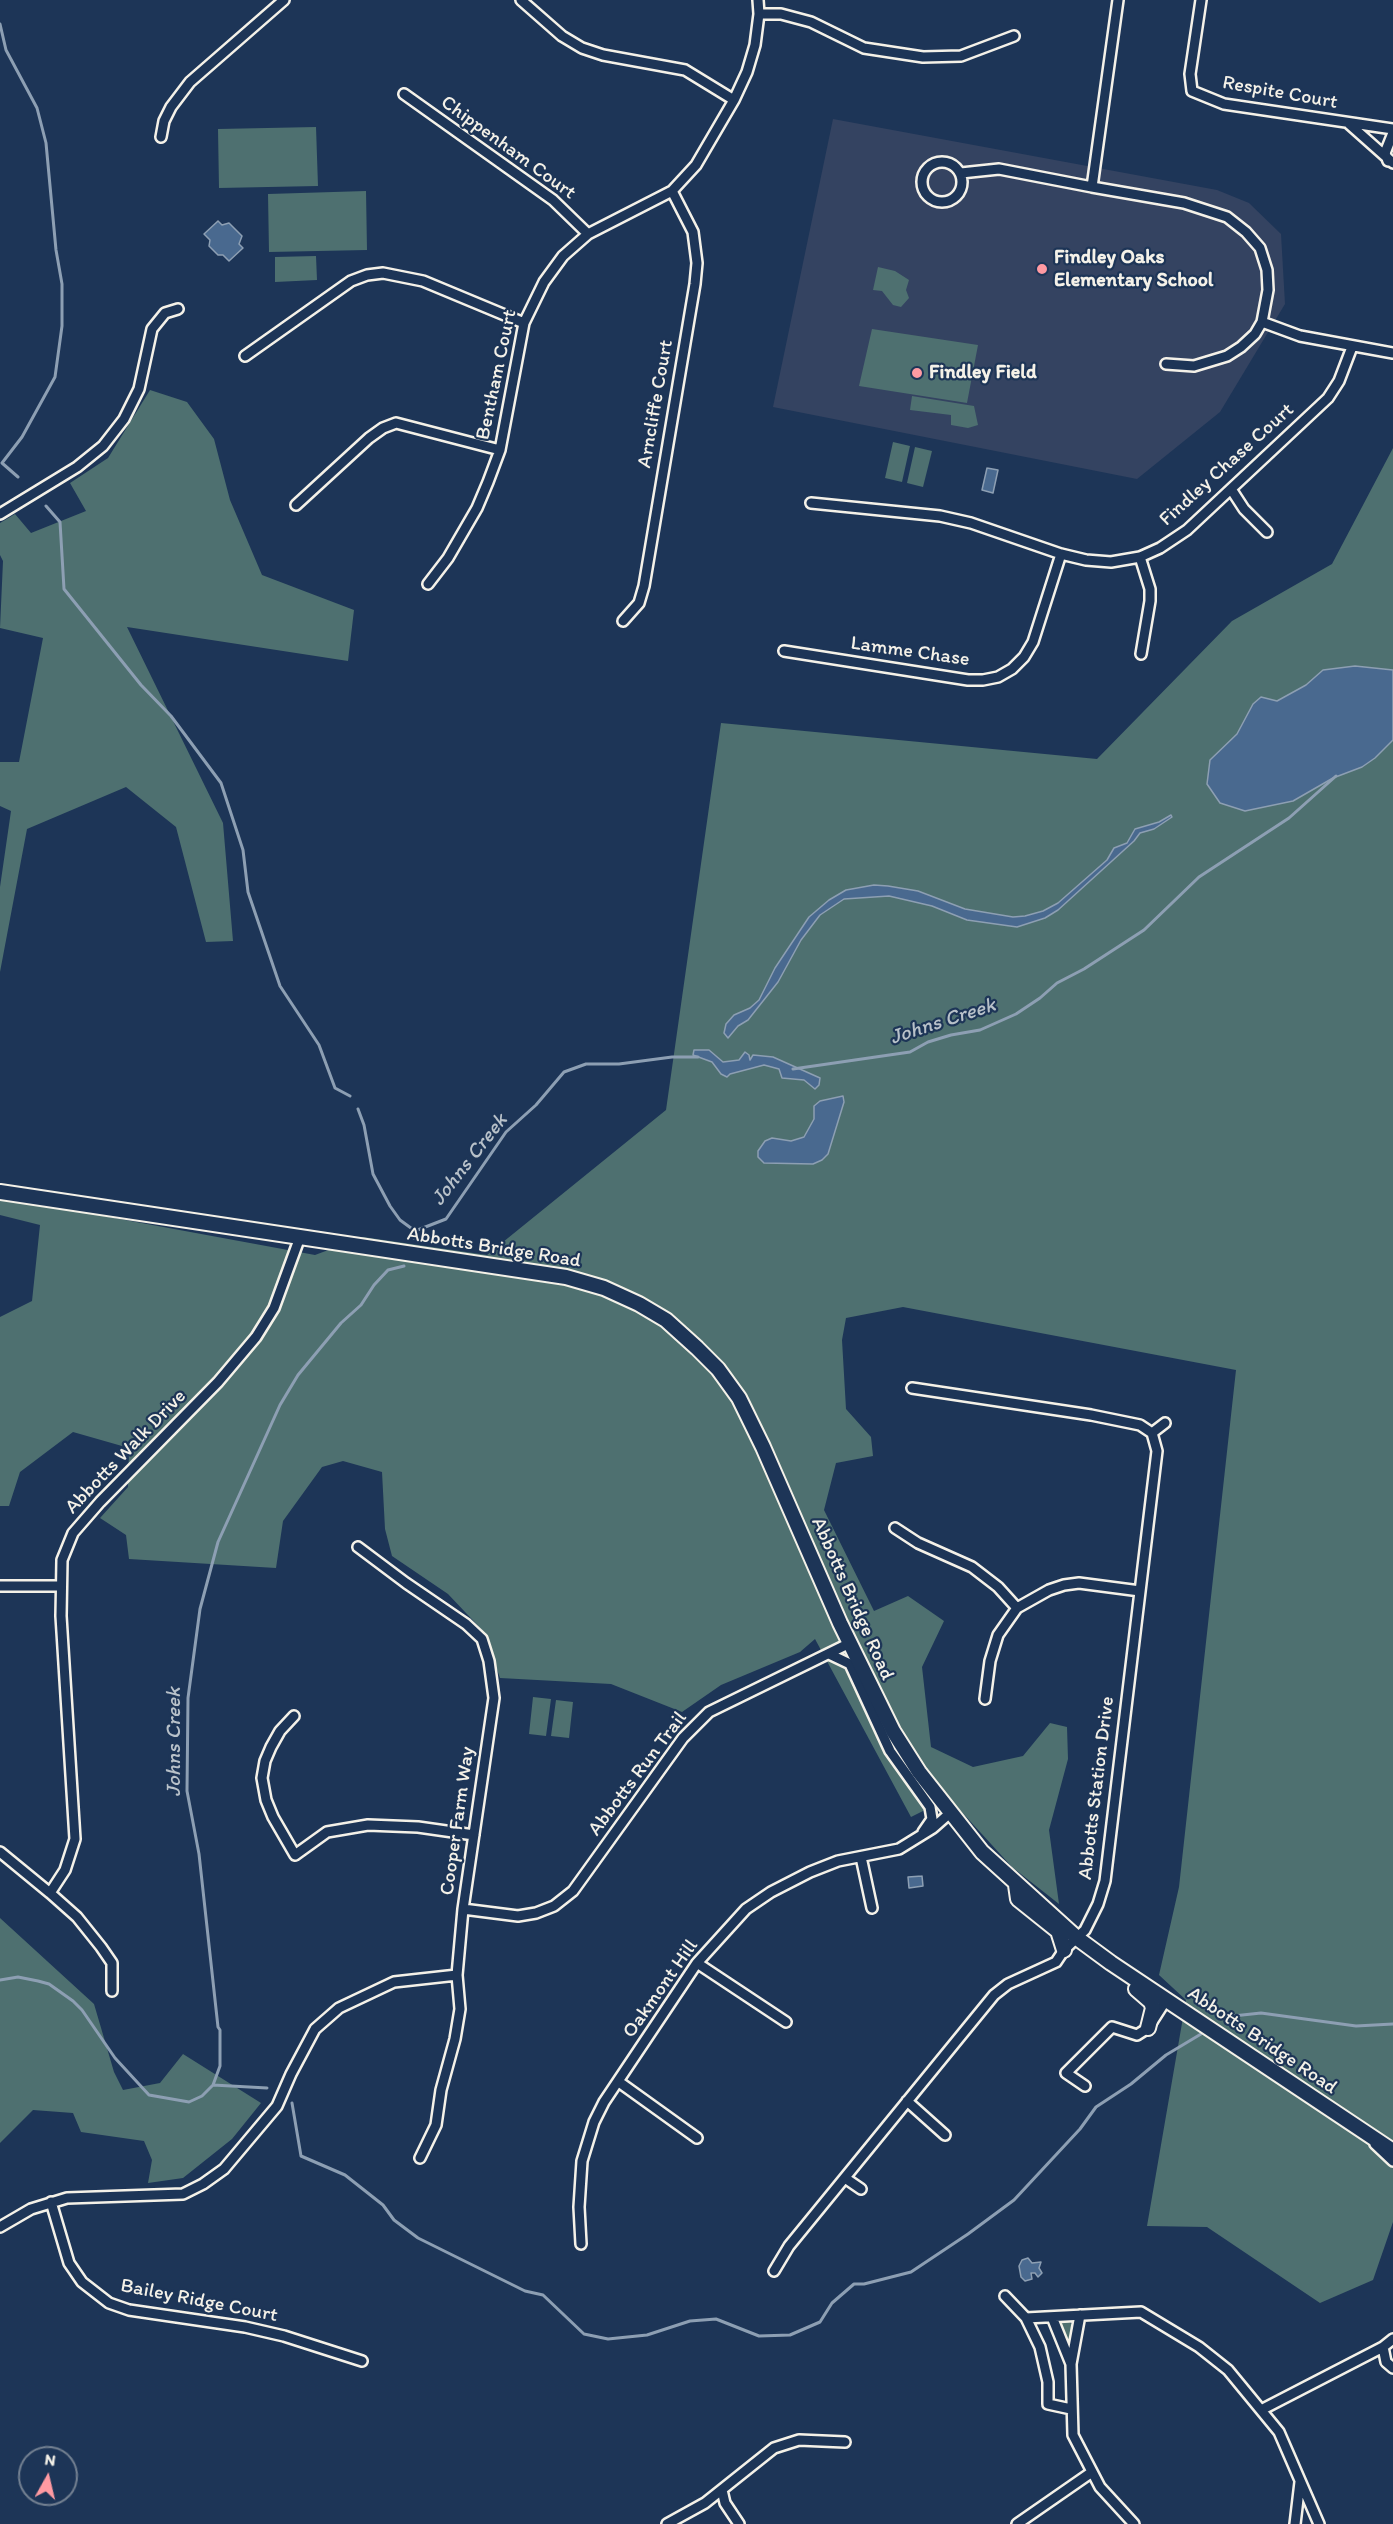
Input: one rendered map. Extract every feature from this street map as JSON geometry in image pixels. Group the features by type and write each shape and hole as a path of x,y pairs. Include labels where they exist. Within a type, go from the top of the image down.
{"main road":[{"name":"Abbotts Bridge Road","path":"0,1192 566,1277 604,1288 639,1304 666,1320 704,1355 739,1398 850,1643 893,1731 919,1772 982,1852 1077,1938 1111,1963 1393,2151"},
{"name":"Abbotts Bridge Road","path":"1016,1885 1018,1899 1058,1931 1064,1950"},
{"name":"Abbotts Bridge Road","path":"1111,1963 1108,1966 1112,1972 1151,2002 1153,2008 1148,2028"}],"street":[{"path":"161,137 164,121 179,94 284,0"},
{"path":"521,0 562,36 582,48 603,55 685,70 734,100"},
{"name":"Bentham Court","path":"428,584 448,558 477,508 500,450 524,323 544,282 563,256 588,234 672,191 696,165 734,100 749,63 759,14 758,0"},
{"path":"1092,187 1118,0"},
{"name":"Respite Court","path":"1201,0 1190,74 1192,91 1224,104 1393,131 1385,153 1391,162"},
{"path":"759,14 781,15 811,22 864,48 923,57 960,56 1014,36"},
{"name":"Chippenham Court","path":"404,94 553,200 588,234"},
{"name":"Respite Court","path":"1348,123 1391,162"},
{"path":"961,172 963,185 952,200 946,202 934,200 924,192 922,179 927,168 945,161 952,163 961,172 999,169 1184,203 1227,217 1246,232 1260,248 1267,270 1268,290 1262,322 1255,334 1227,356 1194,366 1166,364"},
{"name":"Arncliffe Court","path":"623,621 639,603 644,586 695,284 697,263 693,232 672,191"},
{"path":"245,356 351,281 367,275 383,273 423,281 524,323"},
{"path":"0,514 77,467 103,446 124,419 139,389 152,329 165,313 178,309"},
{"path":"1262,322 1300,336 1393,353"},
{"name":"Findley Chase Court","path":"811,503 930,514 971,523 1061,554 1086,560 1111,562 1140,557 1160,548 1187,530 1328,398 1339,381 1352,346"},
{"path":"297,505 369,438 383,428 396,423 500,450"},
{"path":"1231,489 1244,509 1267,532"},
{"name":"Lamme Chase","path":"784,651 968,680 998,677 1024,657 1033,642 1061,554"},
{"path":"1140,557 1150,601 1141,654"},
{"name":"Abbotts Walk Drive","path":"50,1893 65,1870 75,1839 60,1587 62,1560 73,1533 100,1502 218,1382 256,1337 274,1308 300,1237"},
{"path":"912,1388 1091,1415 1140,1425 1152,1433 1165,1423"},
{"name":"Abbotts Station Drive","path":"774,2271 789,2246 994,1995 1008,1984 1056,1962 1064,1950 1090,1923 1105,1881 1157,1451 1152,1433"},
{"path":"896,1528 918,1543 972,1567 998,1587 1017,1608"},
{"name":"Cooper Farm Way","path":"358,1547 466,1624 482,1639 489,1661 494,1698 463,1909 457,1975 460,2009 455,2039 441,2090 436,2125 420,2158"},
{"path":"985,1699 990,1661 998,1635 1017,1608 1049,1590 1064,1585 1079,1583 1140,1591"},
{"path":"0,1586 60,1587"},
{"name":"Abbotts Run Trail","path":"463,1909 518,1916 536,1913 554,1906 573,1891 683,1738 709,1712 850,1643"},
{"name":"Abbotts Bridge Road","path":"829,1654 850,1664 890,1751 930,1807 932,1819 920,1837"},
{"path":"294,1716 280,1731 271,1747 265,1761 262,1778 266,1800 273,1817 295,1855 327,1832 368,1825 418,1827 474,1835"},
{"name":"Oakmont Hill","path":"581,2244 579,2207 582,2161 594,2122 604,2102 697,1963 746,1909 771,1892 838,1861 899,1850 920,1837 950,1813"},
{"path":"0,1852 76,1917 111,1963 112,1991"},
{"path":"861,1857 872,1908"},
{"path":"697,1963 786,2022"},
{"path":"0,2226 31,2209 67,2198 183,2193 203,2184 224,2169 277,2106 315,2029 339,2008 394,1982 457,1975"},
{"path":"1148,2028 1166,2000"},
{"path":"1085,2086 1066,2073 1112,2027 1137,2035 1168,2009 1179,2009"},
{"path":"619,2082 697,2138"},
{"path":"907,2101 945,2135"},
{"path":"1360,2130 1393,2162"},
{"path":"845,2178 861,2189"},
{"name":"Bailey Ridge Court","path":"51,2202 69,2263 82,2282 109,2303 129,2310 264,2331 362,2361"},
{"path":"1005,2296 1026,2319 1040,2347 1048,2382 1047,2404 1071,2409"},
{"path":"1026,2319 1141,2312 1199,2347 1228,2370 1278,2432 1319,2524"},
{"path":"1080,2315 1071,2364 1073,2435 1100,2487 1134,2524"},
{"path":"1052,2317 1071,2364"},
{"path":"1260,2410 1383,2348 1393,2339"},
{"path":"1383,2348 1386,2362 1393,2368"},
{"path":"667,2524 722,2490 762,2456 787,2443 811,2440 845,2442"},
{"path":"1017,2524 1092,2472"},
{"path":"1295,2524 1300,2481"},
{"path":"722,2490 725,2503 739,2524"}],"shaded area":[{"name":"Findley Oaks Elementary School","path":"833,119 1217,190 1249,203 1281,234 1285,304 1220,412 1137,479 773,407"},
{"path":"218,221 222,225 229,223 242,236 239,244 243,248 229,261 209,246 210,240 204,234"},
{"path":"987,468 998,470 993,493 982,490"},
{"path":"1355,666 1393,670 1393,740 1362,767 1333,778 1293,801 1245,811 1220,803 1207,784 1210,760 1237,734 1253,704 1261,697 1277,701 1306,685 1323,670"},
{"path":"1171,815 1172,817 1154,829 1140,833 1058,910 1045,918 1017,927 967,920 932,906 889,896 844,899 820,915 801,940 778,982 748,1020 738,1026 728,1038 724,1033 726,1024 734,1015 750,1008 759,1000 775,968 809,917 829,900 846,890 874,885 888,886 918,891 965,909 1013,917 1025,916 1043,911 1058,903 1107,860 1114,848 1127,843 1135,829 1159,822"},
{"path":"694,1050 709,1050 723,1062 739,1060 745,1052 749,1055 750,1060 753,1055 773,1057 820,1078 819,1085 815,1089 804,1080 782,1078 779,1069 764,1065 730,1074 727,1077 721,1074 712,1062 693,1055"},
{"path":"843,1096 844,1102 828,1154 822,1160 813,1164 764,1163 758,1157 758,1151 765,1141 772,1138 791,1141 804,1137 814,1119 814,1106 820,1101"},
{"path":"922,1876 923,1886 909,1888 908,1877"},
{"path":"1028,2258 1032,2263 1041,2262 1039,2268 1042,2273 1038,2277 1035,2273 1031,2273 1032,2279 1025,2281 1021,2277 1019,2266 1022,2260"}],"green space":[{"path":"316,127 318,186 219,188 218,129"},
{"path":"366,191 367,250 269,252 268,194"},
{"path":"316,256 317,280 275,282 275,257"},
{"path":"878,267 895,271 909,280 906,290 909,298 901,307 893,305 882,291 873,290"},
{"name":"Findley Field","path":"872,329 978,345 967,403 859,386"},
{"path":"150,390 187,402 214,439 230,500 262,575 354,610 348,661 127,627 223,823 233,941 206,942 176,827 126,787 27,829 0,972 0,887 11,811 0,806 0,762 19,762 43,638 0,628 3,561 0,555 0,523 15,514 31,533 86,511 70,483 108,458"},
{"path":"912,396 974,406 978,425 968,428 951,425 951,415 910,410"},
{"path":"893,442 910,446 902,482 885,478"},
{"path":"915,447 932,451 923,487 907,483"},
{"path":"1393,448 1393,2222 1373,2280 1320,2303 1207,2227 1147,2226 1186,2000 1159,1975 1179,1887 1236,1370 903,1307 846,1318 842,1340 846,1409 871,1437 873,1456 836,1463 824,1510 874,1611 908,1596 944,1621 922,1667 931,1747 973,1767 1023,1756 1050,1723 1067,1727 1068,1759 1049,1830 1059,1904 1012,1867 949,1798 911,1817 815,1639 800,1652 721,1685 682,1712 611,1684 500,1678 484,1632 448,1594 392,1556 385,1529 382,1472 343,1461 322,1467 283,1521 276,1568 129,1559 126,1535 100,1518 128,1487 129,1448 73,1432 20,1472 9,1506 0,1506 0,1317 32,1301 40,1225 0,1215 0,1200 44,1205 315,1255 363,1237 487,1255 666,1110 721,723 1097,759 1232,621 1332,564"},
{"path":"533,1697 551,1699 546,1736 529,1734"},
{"path":"556,1700 573,1702 569,1738 551,1736"},
{"path":"0,1918 94,2004 114,2072 123,2090 160,2083 183,2054 261,2103 232,2139 183,2178 148,2183 152,2160 144,2141 81,2132 73,2113 33,2110 0,2143"},
{"path":"1065,2319 1073,2325 1070,2353 1059,2324"}],"waterway":[{"path":"0,24 6,50 37,108 46,143 56,250 62,284 62,326 55,377 22,437 2,463 18,477"},
{"path":"46,506 60,522 64,589 141,685 171,716 221,783 243,850 248,892 280,986 319,1045 335,1088 350,1096"},
{"name":"Johns Creek","path":"793,1069 910,1052 928,1042 980,1030 1016,1014 1057,983 1084,969 1144,930 1199,877 1289,818 1336,776"},
{"name":"Johns Creek","path":"415,1231 446,1219 506,1132 536,1105 564,1072 586,1064 619,1064 672,1057 698,1057"},
{"path":"358,1109 364,1125 373,1174 400,1220 415,1231"},
{"name":"Johns Creek","path":"414,1238 415,1231"},
{"name":"Johns Creek","path":"0,1980 18,1977 49,1984 73,2001 82,2010 115,2058 149,2095 189,2102 202,2096 213,2085 220,2066 220,2030 199,1854 187,1791 188,1698 200,1609 218,1542 280,1405 298,1375 341,1323 361,1305 374,1285 388,1270 404,1266"},
{"path":"1233,2016 1261,2013 1356,2026 1393,2024"},
{"path":"292,2103 301,2156 345,2175 383,2205 394,2220 418,2238 525,2291 543,2295 584,2334 608,2339 647,2335 690,2321 716,2319 759,2336 790,2335 820,2322 832,2303 854,2284 864,2284 911,2272 968,2234 1014,2200 1080,2129 1096,2107 1131,2084 1166,2055 1201,2034"},
{"path":"213,2085 267,2088"}],"place":[{"name":"Findley Oaks Elementary School","path":"1042,269"},
{"name":"Findley Field","path":"917,373"}]}
